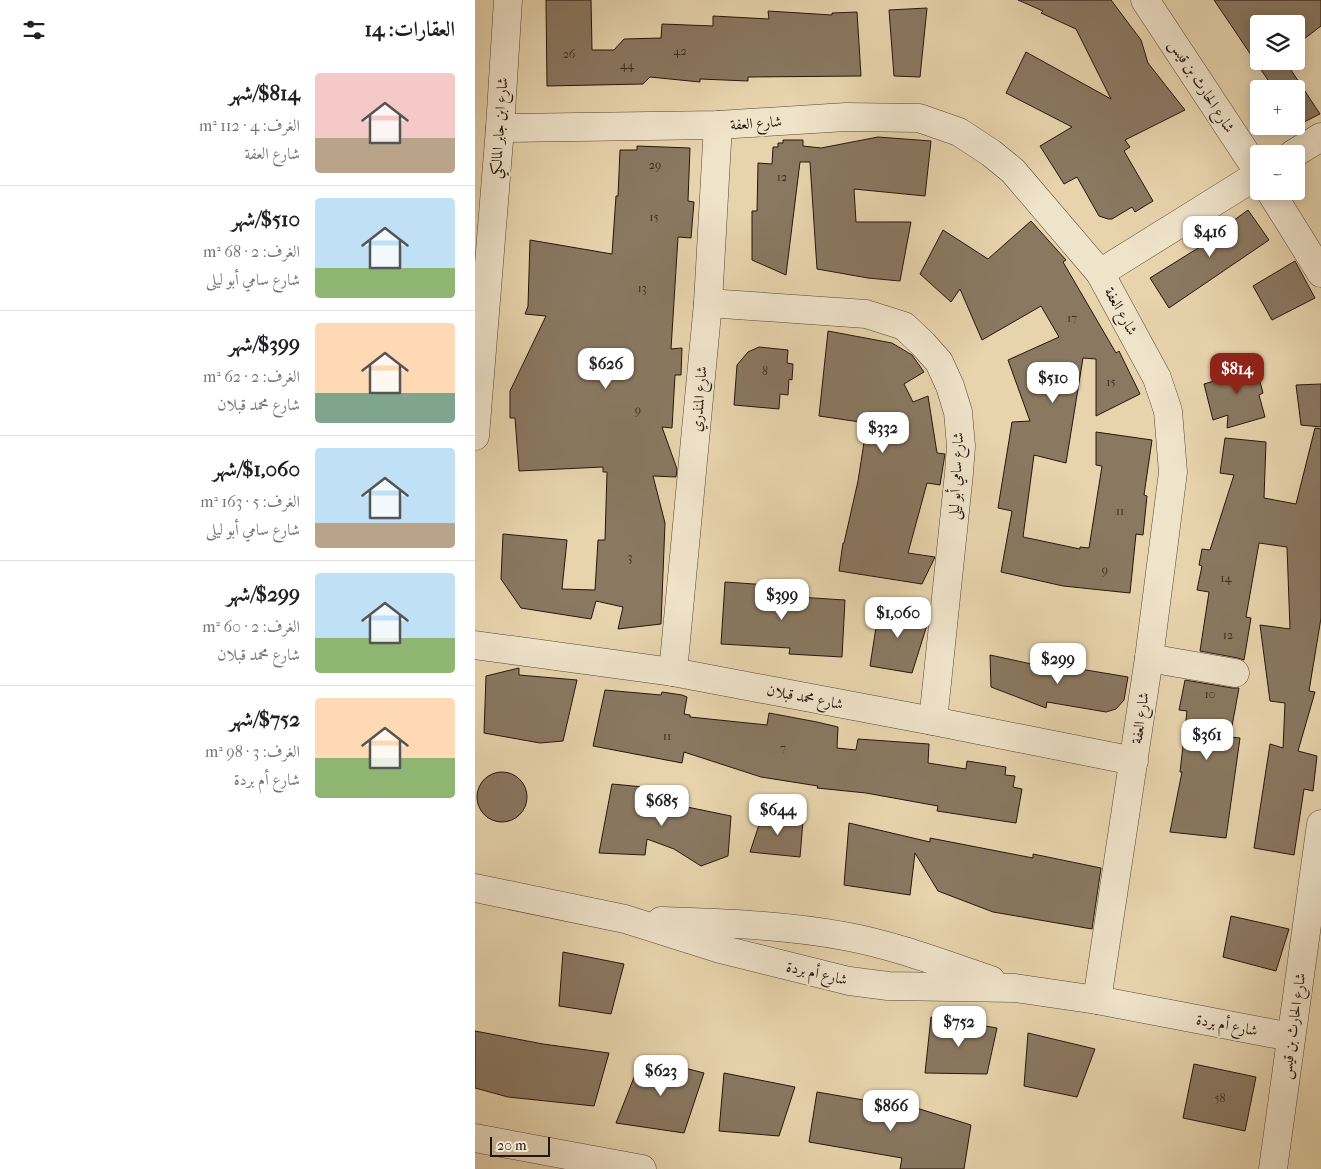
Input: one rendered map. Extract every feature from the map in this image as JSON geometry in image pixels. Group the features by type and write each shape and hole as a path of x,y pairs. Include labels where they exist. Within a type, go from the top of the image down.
{"street":[{"name":"شارع ابن جابر المالكي","path":"475,436 500,128 508,0"},
{"name":"شارع الحارث بن قيس","path":"1145,0 1250,160"},
{"name":"شارع العفة","path":"500,128 718,125 846,117 919,118 959,132 991,153 1013,171 1100,273 1157,378 1168,411 1173,472 1149,658 1097,1000"},
{"name":"شارع المنذري","path":"673,672 708,303 718,125"},
{"path":"1305,147 1321,138"},
{"path":"1100,273 1250,180"},
{"path":"1276,200 1321,273"},
{"name":"شارع سامي أبو ليلى","path":"708,303 866,314 904,326 939,362 950,386 958,412 961,446 933,721"},
{"name":"شارع محمد قبلان","path":"475,645 673,672 1134,761"},
{"path":"1149,658 1235,673"},
{"name":"شارع الحارث بن قيس","path":"1273,1169 1321,824"},
{"name":"شارع أم بردة","path":"475,888 625,919 720,949 849,981 888,986 1015,988 1097,1000 1291,1037"},
{"name":"شارع أم بردة","path":"625,919 751,926 845,936 929,959 1015,988"},
{"path":"475,1138 642,1169"}],"building":[{"path":"546,0 591,0 592,50 614,50 624,39 661,38 662,24 713,26 713,16 769,19 768,11 832,15 832,13 857,12 861,76 748,77 748,81 700,79 700,82 650,77 643,84 547,86"},
{"path":"1018,0 1111,0 1141,40 1148,63 1185,110 1125,140 1130,147 1124,151 1153,201 1135,212 1132,207 1112,219 1099,216 1077,177 1064,184 1040,146 1072,127 1006,93 1026,52 1111,99 1076,29"},
{"path":"1214,0 1321,0 1321,26 1305,38 1305,15 1250,15 1250,53"},
{"path":"927,8 920,77 894,76 889,10"},
{"path":"1261,70 1291,70 1298,80 1268,80"},
{"path":"1305,91 1320,114 1305,122"},
{"path":"878,137 931,141 925,196 854,189 856,222 911,222 900,281 868,278 817,269 810,162 800,162 786,275 752,260 752,211 757,211 758,163 772,164 773,147 778,147 778,143 783,143 783,140 803,140 803,146 821,148"},
{"path":"637,146 690,148 688,201 694,202 691,238 678,237 671,349 682,348 681,375 675,375 672,428 662,427 677,469 676,477 653,476 665,523 661,624 618,629 623,607 596,601 591,619 521,608 501,579 503,534 567,540 562,589 595,590 598,540 605,540 607,472 603,472 603,467 519,471 515,418 510,418 510,391 546,316 525,314 528,306 530,240 612,254 616,196 618,196 620,150 637,150"},
{"path":"1248,210 1269,240 1169,308 1150,278 1203,245 1197,237 1218,223 1222,229"},
{"path":"1031,221 1066,260 1063,262 1116,353 1119,351 1140,394 1096,416 1096,359 1083,358 1066,463 1034,455 1023,537 1080,549 1080,547 1089,548 1102,466 1096,465 1096,432 1152,440 1144,495 1147,496 1143,535 1136,534 1130,593 1063,586 1001,572 1012,511 998,508 1012,422 1030,421 1008,360 1059,337 1041,306 982,340 960,289 951,302 920,274 943,230 988,259"},
{"path":"1295,261 1315,298 1272,320 1253,286"},
{"path":"828,331 892,343 912,355 924,372 904,384 913,402 928,396 937,453 945,454 940,485 927,483 908,553 935,557 922,584 839,571 843,543 858,481 867,423 819,416"},
{"path":"759,347 788,350 787,363 793,364 792,380 789,379 788,395 780,394 779,409 734,405 737,365 748,352"},
{"path":"1254,359 1263,393 1259,395 1265,417 1227,428 1228,415 1213,420 1204,384 1221,379 1220,374 1238,370 1236,364"},
{"path":"1321,384 1321,427 1301,425 1296,385"},
{"path":"1315,428 1321,429 1321,618 1309,691 1315,692 1298,751 1317,756 1313,791 1304,789 1294,855 1254,848 1270,744 1283,748 1285,703 1270,701 1260,625 1290,629 1287,547 1259,543 1246,617 1251,618 1244,660 1200,651 1209,592 1197,590 1202,566 1199,565 1202,549 1210,550 1234,475 1220,473 1225,438 1266,442 1264,498 1296,504"},
{"path":"725,582 783,586 782,596 845,600 842,657 789,654 790,648 721,644"},
{"path":"879,608 929,614 912,673 870,666"},
{"path":"990,655 1073,673 1074,668 1128,677 1124,700 1116,709 1106,712 1047,702 1046,708 991,687"},
{"path":"519,668 519,675 577,680 563,741 540,743 484,733 486,676"},
{"path":"1185,680 1239,688 1230,737 1240,738 1226,838 1170,832 1182,772 1180,772 1187,711 1179,710"},
{"path":"605,690 661,695 662,692 682,695 687,697 684,714 690,715 690,717 767,725 769,713 838,727 837,748 856,750 858,739 929,744 928,763 966,769 967,761 1006,767 1005,775 1015,776 1013,787 1022,789 1016,823 937,811 938,806 866,793 817,788 818,786 761,777 684,752 682,763 593,746"},
{"path":"502,772 520,779 527,797 520,815 502,822 484,815 477,797 484,779"},
{"path":"612,784 654,788 653,800 731,816 728,856 701,866 674,849 647,839 645,855 599,853"},
{"path":"763,813 803,821 800,857 750,852"},
{"path":"849,823 930,842 930,838 1033,858 1033,854 1101,868 1092,929 993,912 938,891 915,853 910,895 844,885"},
{"path":"1231,916 1289,929 1276,971 1223,957"},
{"path":"563,952 624,964 611,1014 559,1006"},
{"path":"931,1017 997,1028 987,1074 925,1073"},
{"path":"475,1031 543,1044 609,1053 594,1106 508,1097 475,1088"},
{"path":"1028,1033 1095,1049 1077,1097 1024,1086"},
{"path":"642,1057 704,1073 684,1133 616,1123"},
{"path":"1194,1064 1256,1077 1245,1131 1183,1118"},
{"path":"724,1073 795,1087 779,1136 719,1131"},
{"path":"817,1092 910,1108 910,1106 971,1125 964,1169 900,1169 902,1158 809,1142"}]}
